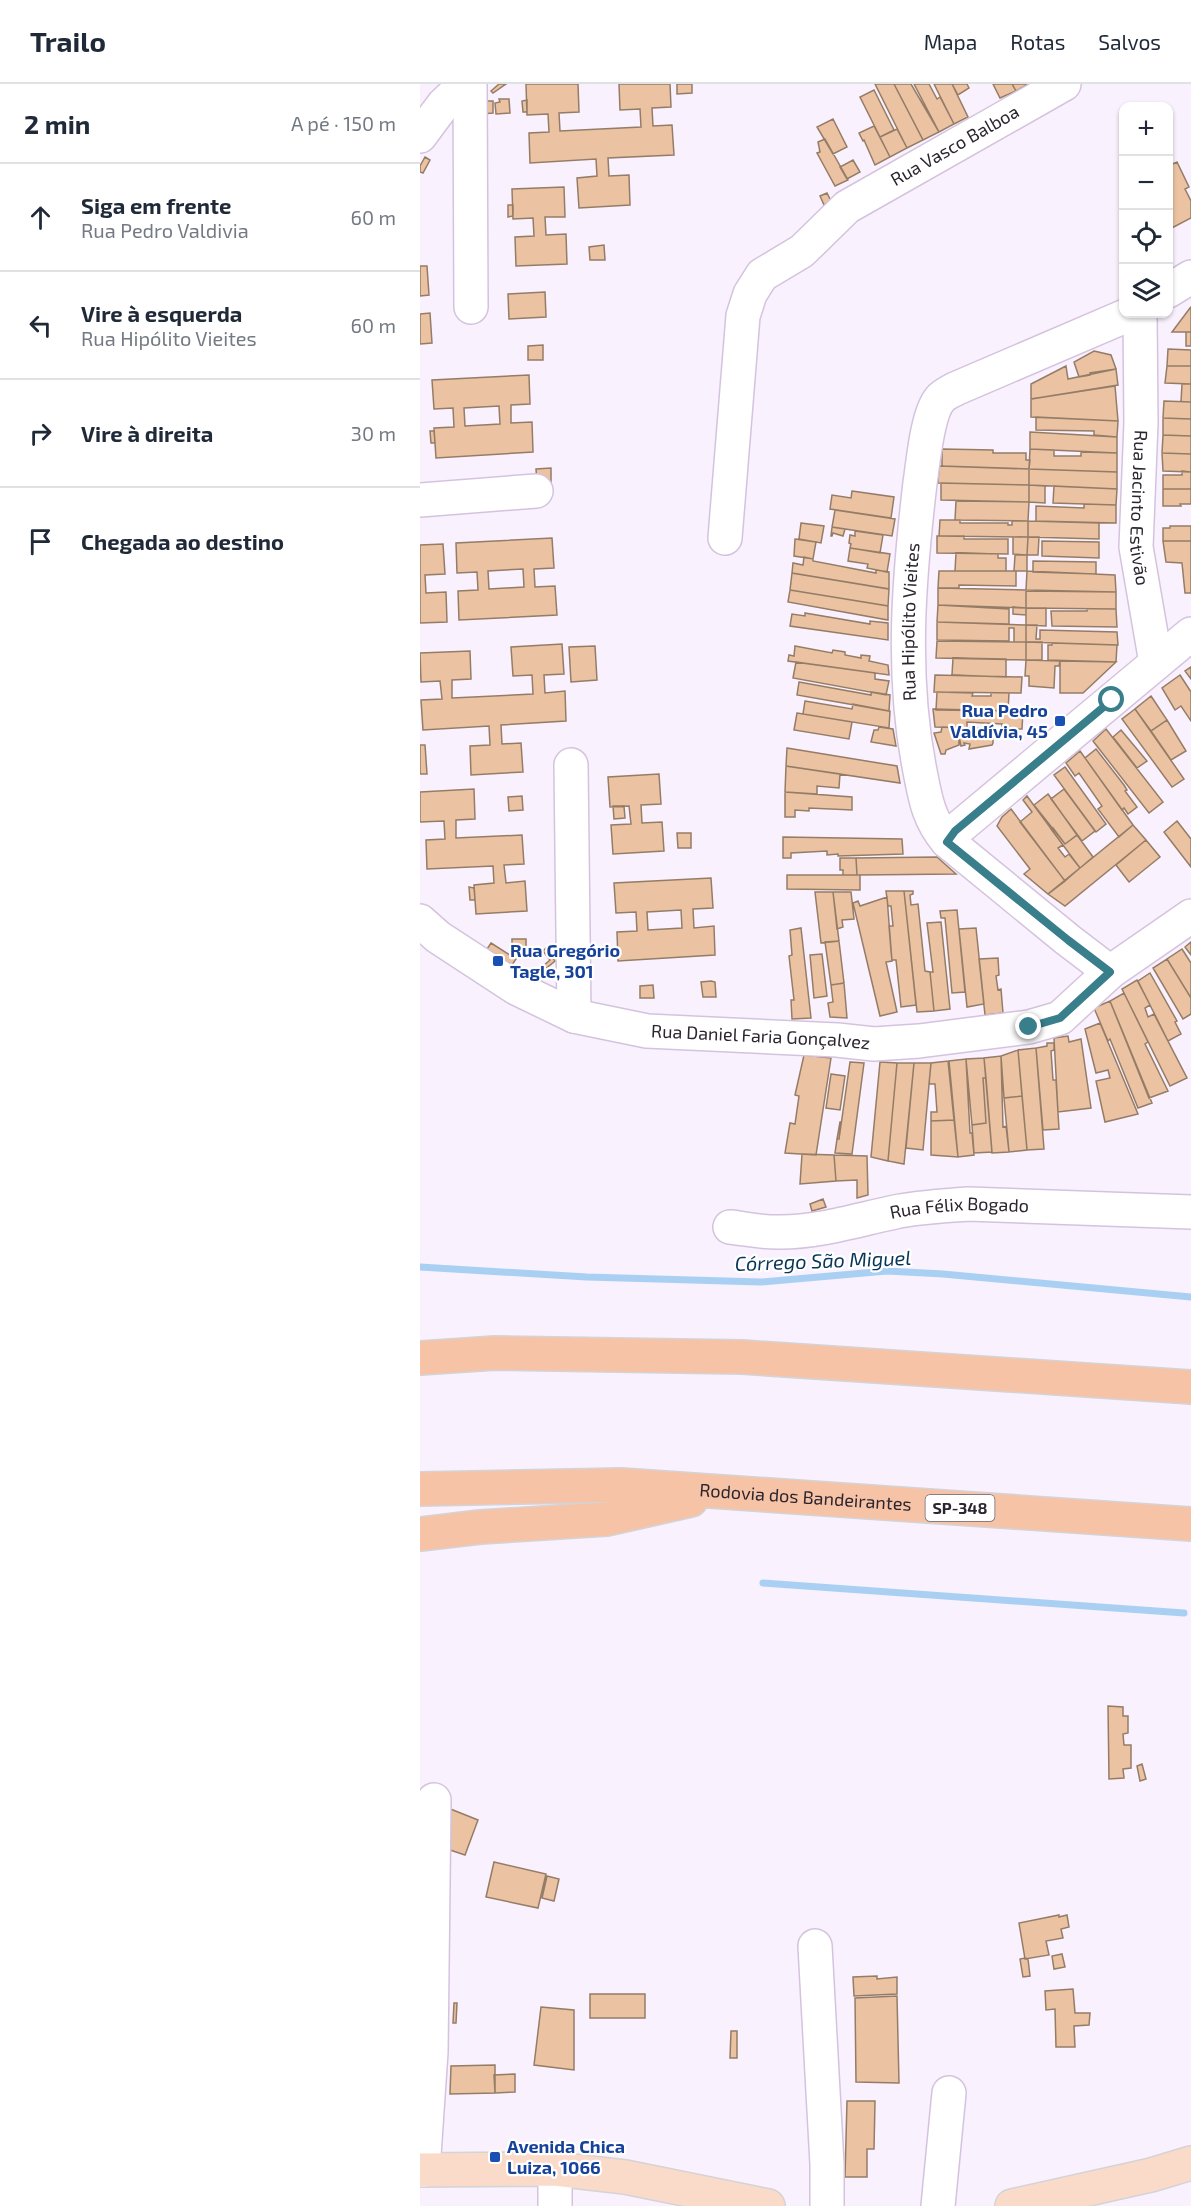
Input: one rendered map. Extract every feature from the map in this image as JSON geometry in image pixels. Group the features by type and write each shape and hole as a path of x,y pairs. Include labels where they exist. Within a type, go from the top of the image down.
{"highway":[{"path":"420,1358 495,1353 742,1357 1191,1387"},
{"name":"Rodovia dos Bandeirantes","path":"420,1489 621,1485 1191,1524"},
{"path":"420,1534 480,1527 608,1519 729,1491"}],"main road":[{"path":"1012,2206 1151,2175 1191,2163"},
{"path":"422,2170 555,2169 625,2177 768,2206"}],"street":[{"path":"420,136 443,105 465,84"},
{"path":"470,84 471,307"},
{"name":"Rua Vasco Balboa","path":"725,538 743,316 750,294 762,275 802,251 847,207 1064,84"},
{"path":"1173,288 1191,277"},
{"name":"Rua Hipólito Vieites","path":"1110,972 947,842 935,827 926,801 915,743 909,679 908,607 927,434 940,399 955,389 1121,318"},
{"name":"Rua Jacinto Estivão","path":"1140,318 1141,423 1136,548 1156,663"},
{"path":"420,500 536,491"},
{"path":"947,842 955,831 1191,634"},
{"path":"571,765 574,1016"},
{"name":"Rua Daniel Faria Gonçalvez","path":"420,921 438,937 516,988 574,1016 647,1031 837,1040 874,1044 919,1041 1029,1027 1060,1018 1110,972 1191,916"},
{"name":"Rua Félix Bogado","path":"730,1227 771,1232 800,1231 895,1212 933,1206 968,1204 1191,1212"},
{"path":"422,2170 431,2052 434,1800"},
{"path":"815,1946 827,2164 827,2206"},
{"path":"938,2206 950,2093"},
{"path":"555,2169 555,2206"}],"building":[{"path":"499,84 506,84 493,93 491,91"},
{"path":"526,84 578,84 579,112 559,113 560,131 641,127 640,109 620,110 619,84 670,84 671,107 652,108 653,126 672,125 674,155 608,158 609,176 629,175 630,205 579,208 577,178 597,176 596,159 530,163 529,133 549,132 548,114 527,115"},
{"path":"677,84 692,84 692,93 677,94"},
{"path":"875,84 894,84 923,140 907,148"},
{"path":"894,84 911,84 939,132 923,140"},
{"path":"914,84 929,84 937,99 940,97 954,124 939,132"},
{"path":"934,84 952,84 968,117 954,124"},
{"path":"952,84 967,84 969,88 958,95"},
{"path":"993,84 1012,84 1016,91 1000,98"},
{"path":"1012,84 1028,84 1016,91"},
{"path":"874,90 894,130 880,137 860,97"},
{"path":"499,99 509,99 510,113 496,114 495,103 500,102"},
{"path":"527,100 527,112 523,112 522,101"},
{"path":"480,101 493,101 493,113 480,114"},
{"path":"833,119 847,147 833,154 817,127"},
{"path":"874,126 890,157 875,165 859,133"},
{"path":"897,129 907,148 890,157 880,137"},
{"path":"825,139 848,180 835,186 817,153 820,152 818,142"},
{"path":"425,157 430,160 423,173 420,172 420,166"},
{"path":"853,160 860,172 847,179 840,167"},
{"path":"1177,162 1189,187 1185,189 1191,201 1191,218 1173,227 1173,210 1173,164"},
{"path":"564,187 565,217 545,217 546,235 566,234 567,264 516,266 515,237 534,236 533,218 513,219 512,189"},
{"path":"827,193 831,201 824,205 820,196"},
{"path":"508,205 513,205 513,216 508,217"},
{"path":"604,245 605,260 590,260 589,247"},
{"path":"420,266 427,266 429,295 420,296"},
{"path":"545,292 546,317 509,319 508,294"},
{"path":"1190,308 1191,332 1172,332"},
{"path":"430,313 432,343 420,344 420,314"},
{"path":"1186,332 1191,332 1191,346 1186,346"},
{"path":"543,345 543,360 528,360 528,346"},
{"path":"1168,349 1191,350 1191,366 1167,366"},
{"path":"1094,351 1111,355 1116,369 1079,377 1074,362"},
{"path":"1066,366 1068,379 1116,369 1118,385 1031,399 1031,384"},
{"path":"1167,366 1191,366 1191,384 1165,383"},
{"path":"529,375 530,404 511,405 511,423 532,422 533,452 436,458 434,428 454,427 453,408 434,409 432,380","holes":["499,406 500,424 465,426 464,408"]},
{"path":"1182,384 1191,384 1191,402 1181,402"},
{"path":"1115,386 1118,421 1031,417 1031,399"},
{"path":"1164,401 1191,402 1191,419 1163,418"},
{"path":"1036,417 1118,421 1117,437 1094,435 1094,431 1036,430"},
{"path":"1163,418 1191,419 1191,436 1163,435"},
{"path":"430,431 434,431 435,443 431,443"},
{"path":"1030,432 1117,437 1117,453 1030,449"},
{"path":"1163,435 1191,436 1191,454 1162,453"},
{"path":"942,449 1026,453 1026,460 1030,460 1029,469 942,466"},
{"path":"1030,449 1054,450 1054,456 1081,456 1081,452 1117,453 1117,472 1029,469"},
{"path":"1162,453 1191,454 1191,472 1163,471"},
{"path":"939,466 1029,469 1029,485 938,483"},
{"path":"551,468 551,482 537,483 536,469"},
{"path":"1029,469 1117,472 1117,489 1029,485"},
{"path":"1182,471 1191,472 1191,489 1163,489 1163,475 1182,475"},
{"path":"941,483 1029,485 1029,502 941,500"},
{"path":"1029,485 1045,486 1045,503 1029,502"},
{"path":"1054,486 1117,489 1116,505 1053,503"},
{"path":"1163,489 1191,489 1191,504 1163,506"},
{"path":"852,491 894,497 891,518 830,509 832,495 851,498"},
{"path":"956,501 1029,502 1028,521 955,520"},
{"path":"1084,504 1116,505 1116,523 1036,521 1036,506 1084,508"},
{"path":"835,510 895,519 892,536 832,527"},
{"path":"940,520 960,520 960,523 1008,523 1008,525 1012,525 1012,521 1028,521 1028,537 939,536"},
{"path":"1028,521 1099,523 1099,539 1028,537"},
{"path":"801,523 824,526 821,543 799,539"},
{"path":"1170,526 1191,526 1191,541 1163,541 1163,528 1170,528"},
{"path":"832,527 845,529 843,536 833,533 831,536"},
{"path":"855,531 883,535 880,553 850,548 850,535 855,536"},
{"path":"937,536 964,536 964,539 1008,539 1008,554 937,553"},
{"path":"1013,537 1028,537 1027,555 1013,554"},
{"path":"1028,537 1039,537 1038,555 1027,555"},
{"path":"552,538 554,568 534,569 535,587 555,586 557,615 459,620 458,591 478,590 477,572 457,573 456,543","holes":["523,569 524,587 489,589 488,571"]},
{"path":"795,539 816,542 813,559 794,556"},
{"path":"1042,541 1099,542 1099,558 1042,556"},
{"path":"1163,541 1191,541 1191,593 1185,593 1182,563 1166,562"},
{"path":"443,544 445,574 425,575 426,593 446,592 447,622 420,623 420,545"},
{"path":"850,548 890,554 887,572 867,568 868,564 848,561"},
{"path":"956,553 998,554 998,558 1006,558 1006,571 955,571"},
{"path":"1015,555 1027,555 1027,571 1014,571"},
{"path":"804,557 813,559 813,561 876,573 876,570 889,572 889,589 792,573 793,563 803,565"},
{"path":"1033,561 1096,562 1096,574 1033,572"},
{"path":"939,571 1016,571 1016,586 959,585 959,588 938,588"},
{"path":"1027,571 1115,575 1116,592 1026,590"},
{"path":"792,573 889,589 888,606 790,590"},
{"path":"938,588 1026,590 1026,608 938,605"},
{"path":"790,590 888,606 888,620 788,602"},
{"path":"1026,591 1116,592 1116,609 1026,608"},
{"path":"938,605 1009,609 1009,624 937,622"},
{"path":"1013,607 1026,608 1026,615 1013,614"},
{"path":"1026,608 1046,608 1046,626 1026,625"},
{"path":"1087,609 1116,609 1117,627 1052,626 1051,611 1087,611"},
{"path":"805,613 870,624 870,621 888,623 888,640 790,626 792,614 805,616"},
{"path":"937,622 1026,625 1026,642 1014,642 1014,628 1009,628 1009,641 937,640"},
{"path":"1026,625 1037,625 1036,639 1040,639 1040,630 1117,632 1118,645 1026,642"},
{"path":"937,641 1026,642 1026,660 936,658"},
{"path":"1026,642 1042,642 1042,660 1026,660"},
{"path":"1052,643 1117,645 1116,662 1048,660 1048,645"},
{"path":"562,644 564,674 544,675 545,693 565,691 566,721 501,725 502,744 521,743 523,772 471,775 470,746 490,745 489,726 423,730 421,700 442,699 440,681 421,682 420,653 470,651 471,679 452,680 452,698 533,694 532,675 513,676 511,647"},
{"path":"595,646 597,680 571,682 569,647"},
{"path":"795,646 832,653 833,650 845,652 845,655 861,658 861,655 870,656 869,661 888,665 889,675 788,661 789,655 794,656"},
{"path":"953,658 1006,659 1006,677 952,675"},
{"path":"1026,660 1060,661 1059,666 1055,666 1054,688 1029,686 1029,676 1025,676"},
{"path":"1060,661 1116,662 1083,693 1060,693"},
{"path":"796,662 875,673 875,679 889,681 886,695 793,678"},
{"path":"1191,667 1191,679 1185,671"},
{"path":"935,675 1022,677 1021,693 934,692"},
{"path":"1180,675 1191,692 1191,721 1181,706 1175,710 1162,688"},
{"path":"799,682 871,695 871,692 890,695 889,711 797,695"},
{"path":"937,692 973,693 972,696 1009,693 1008,711 936,710"},
{"path":"1151,696 1167,720 1151,731 1135,709"},
{"path":"805,701 852,709 853,704 890,711 889,728 803,714"},
{"path":"933,709 1023,711 1022,729 1002,729 1002,724 967,722 967,728 935,727"},
{"path":"1135,709 1184,779 1172,787 1122,719"},
{"path":"797,713 852,722 849,739 794,730"},
{"path":"1167,720 1186,751 1171,760 1151,731"},
{"path":"879,727 893,729 896,746 871,742 874,730 878,730"},
{"path":"942,727 993,729 993,743 969,749 970,744 964,743 965,745 961,746 959,737 959,745 941,754 934,733 941,732"},
{"path":"1106,729 1163,802 1149,813 1093,741"},
{"path":"1121,730 1147,761 1137,768 1113,737"},
{"path":"420,745 425,745 427,774 420,774"},
{"path":"787,748 897,766 900,783 786,766"},
{"path":"1096,749 1124,785 1127,790 1125,791 1137,807 1128,814 1124,808 1122,810 1085,758"},
{"path":"1080,751 1133,825 1119,837 1098,809 1102,806 1079,773 1075,776 1066,763"},
{"path":"786,766 840,774 839,788 817,786 817,794 785,792"},
{"path":"1065,767 1106,824 1096,832 1054,775"},
{"path":"659,774 661,804 641,805 642,823 662,822 664,851 613,854 611,825 631,824 629,806 610,807 608,777"},
{"path":"474,789 475,819 456,820 456,838 522,835 524,864 504,865 506,883 525,881 527,911 476,914 474,885 494,883 493,866 427,869 426,840 445,839 444,821 420,822 420,792"},
{"path":"1064,789 1095,831 1082,841 1051,799"},
{"path":"785,792 852,797 852,810 809,808 809,811 795,810 795,817 785,817"},
{"path":"1048,794 1077,835 1065,844 1034,805"},
{"path":"522,796 523,810 509,811 508,797"},
{"path":"1027,796 1063,845 1058,848 1065,857 1069,854 1080,868 1065,881 1020,822 1032,812 1023,800"},
{"path":"613,806 624,806 625,818 614,819"},
{"path":"1011,809 1065,881 1048,894 1024,874 1030,869 997,826 1002,817"},
{"path":"1177,821 1191,839 1191,867 1164,832"},
{"path":"1133,825 1146,840 1065,906 1048,894"},
{"path":"1053,828 1065,844 1077,835 1093,857 1080,868 1051,829"},
{"path":"677,833 691,833 691,848 678,848"},
{"path":"783,837 902,839 903,854 838,856 838,854 827,855 827,851 791,853 791,858 783,858"},
{"path":"1146,840 1160,857 1129,882 1116,865"},
{"path":"937,857 956,874 857,875 856,858"},
{"path":"840,858 856,858 857,875 843,875 843,870 840,870"},
{"path":"787,875 860,875 860,890 787,889"},
{"path":"711,878 713,908 693,909 694,928 714,926 715,955 618,961 617,932 637,931 636,912 616,913 614,883","holes":["681,910 682,928 648,930 647,912"]},
{"path":"469,887 474,888 475,900 470,900"},
{"path":"886,891 904,891 916,1005 901,1007 896,960 892,960 891,951 889,926 893,926 891,906 888,906"},
{"path":"904,891 913,891 910,895 911,905 918,904 925,971 930,972 934,1011 917,1012"},
{"path":"815,892 833,892 839,941 821,943"},
{"path":"833,892 851,892 854,919 842,920 843,927 837,929"},
{"path":"887,897 892,961 886,962 897,1012 880,1016 853,903 858,901 860,906"},
{"path":"957,910 965,992 952,993 945,918 941,918 940,911"},
{"path":"941,922 950,1009 934,1011 930,972 933,972 927,923"},
{"path":"801,928 811,1018 792,1019 791,1000 794,1000 789,956 792,955 790,930"},
{"path":"976,928 984,1004 967,1007 959,929"},
{"path":"512,939 526,939 526,954 512,954"},
{"path":"839,941 844,983 831,985 825,942"},
{"path":"1191,942 1191,955 1185,947"},
{"path":"491,943 516,959 512,965 487,949"},
{"path":"546,948 555,961 543,971 541,968 550,960 543,951"},
{"path":"1182,949 1191,963 1191,998 1167,959"},
{"path":"822,954 827,996 814,998 810,955"},
{"path":"998,958 999,975 996,976 998,990 1001,989 1003,1013 985,1015 979,959"},
{"path":"1167,959 1191,998 1191,1014 1183,1019 1153,968"},
{"path":"1150,973 1177,1021 1175,1022 1181,1034 1168,1041 1138,981"},
{"path":"1137,980 1150,1005 1145,1008 1148,1017 1154,1014 1187,1078 1170,1086 1122,989"},
{"path":"701,982 715,982 716,997 703,997"},
{"path":"844,983 847,1018 830,1017 828,1003 833,1002 831,985"},
{"path":"653,985 654,998 640,998 640,986"},
{"path":"1124,993 1148,1042 1145,1044 1168,1091 1149,1098 1110,1001"},
{"path":"1110,1001 1152,1103 1138,1108 1110,1039 1108,1041 1094,1008"},
{"path":"1100,1023 1138,1114 1105,1122 1096,1081 1110,1078 1108,1070 1096,1073 1085,1029"},
{"path":"1068,1036 1069,1042 1081,1039 1091,1108 1058,1112 1054,1038"},
{"path":"1047,1043 1054,1043 1054,1050 1051,1051 1053,1080 1056,1080 1059,1129 1043,1130 1036,1048 1047,1046"},
{"path":"1036,1048 1044,1149 1027,1150 1018,1050"},
{"path":"1018,1050 1022,1096 1004,1098 1001,1056"},
{"path":"804,1055 831,1058 816,1155 785,1153 790,1123 795,1124 799,1096 795,1095"},
{"path":"1001,1056 1003,1127 1006,1126 1009,1152 992,1153 984,1058"},
{"path":"984,1058 986,1123 972,1125 966,1059"},
{"path":"966,1059 970,1133 972,1133 974,1155 958,1157 949,1061"},
{"path":"948,1061 954,1120 931,1121 931,1112 937,1112 935,1084 929,1084 931,1063"},
{"path":"850,1062 864,1063 852,1154 835,1153 837,1139 839,1139"},
{"path":"880,1062 897,1063 888,1161 871,1157"},
{"path":"897,1063 914,1063 904,1164 888,1161"},
{"path":"914,1063 931,1063 923,1150 906,1148"},
{"path":"831,1074 845,1076 840,1110 826,1108"},
{"path":"983,1078 986,1078 992,1152 974,1153 972,1125 986,1123"},
{"path":"1022,1096 1027,1150 1009,1152 1004,1098"},
{"path":"954,1120 958,1157 931,1155 931,1121"},
{"path":"840,1122 839,1139 837,1139"},
{"path":"802,1154 834,1155 836,1181 800,1184"},
{"path":"834,1155 867,1156 868,1195 857,1198 857,1180 836,1181"},
{"path":"823,1199 826,1207 812,1211 810,1204"},
{"path":"1108,1706 1123,1707 1123,1716 1128,1716 1128,1733 1123,1734 1124,1745 1131,1745 1131,1768 1123,1769 1124,1778 1109,1779"},
{"path":"1142,1764 1146,1779 1140,1781 1137,1766"},
{"path":"443,1806 478,1820 465,1855 438,1846"},
{"path":"494,1862 546,1874 538,1908 486,1897"},
{"path":"547,1876 559,1879 554,1901 542,1898"},
{"path":"1059,1915 1059,1917 1067,1915 1069,1927 1061,1929 1063,1938 1046,1941 1049,1955 1025,1959 1019,1923"},
{"path":"1062,1954 1065,1967 1054,1969 1052,1956"},
{"path":"1020,1959 1028,1959 1030,1976 1023,1977"},
{"path":"877,1976 877,1979 897,1977 897,1994 854,1996 853,1977"},
{"path":"1073,1989 1075,2013 1090,2013 1089,2025 1074,2026 1075,2047 1056,2047 1055,2009 1046,2010 1045,1991"},
{"path":"590,1994 645,1994 645,2018 590,2018"},
{"path":"897,1996 899,2083 856,2082 855,1998"},
{"path":"454,2003 457,2003 456,2023 453,2023"},
{"path":"541,2007 574,2010 574,2070 534,2065"},
{"path":"731,2031 737,2031 737,2058 730,2058"},
{"path":"495,2065 495,2093 450,2094 451,2066"},
{"path":"515,2074 515,2092 495,2093 494,2075"},
{"path":"847,2101 875,2101 874,2149 867,2149 867,2177 845,2177"}],"waterway":[{"name":"Córrego São Miguel","path":"420,1267 587,1277 761,1282 887,1271 1191,1297"},
{"path":"763,1583 1184,1613"}],"place":[{"name":"Rua Pedro Valdívia, 45","path":"1060,721"},
{"name":"Rua Gregório Tagle, 301","path":"498,961"},
{"name":"Avenida Chica Luiza, 1066","path":"495,2157"}],"route":[{"path":"1029,1027 1060,1018 1110,972 947,842 955,831 1112,700"}]}
